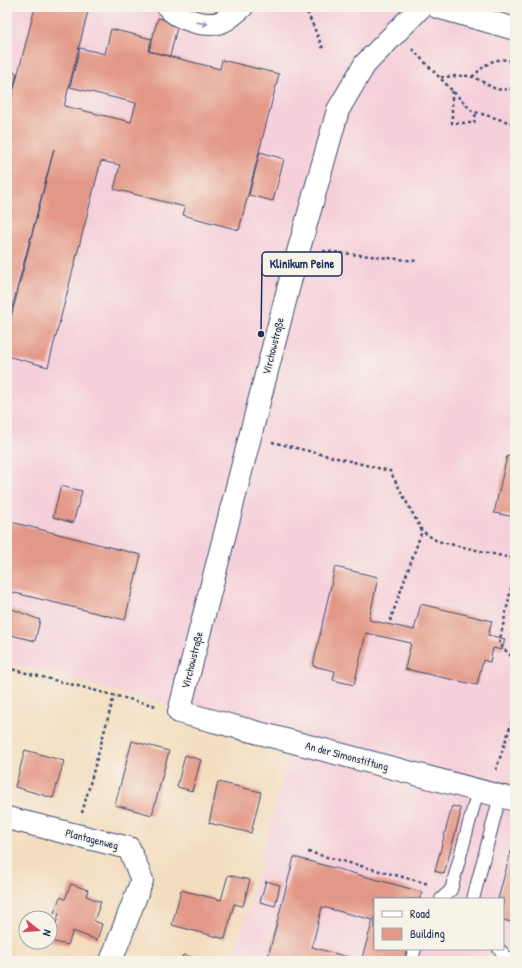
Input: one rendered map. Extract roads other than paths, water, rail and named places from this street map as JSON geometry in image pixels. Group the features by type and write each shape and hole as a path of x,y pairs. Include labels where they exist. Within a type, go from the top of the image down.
{"street":[{"path":"168,7 186,19 204,24 221,22 242,7"},
{"name":"Virchowstraße","path":"179,712 249,437 299,248 338,110 365,64 421,7"},
{"path":"437,7 515,29"},
{"name":"An der Simonstiftung","path":"179,712 495,794"},
{"name":"Plantagenweg","path":"7,818 129,848 142,880 111,961"}],"lane":[{"path":"441,898 451,890 495,794"},
{"path":"474,898 495,794"},
{"path":"411,961 415,950"},
{"path":"500,950 510,961"}],"place":[{"name":"Klinikum Peine","path":"261,334"}]}
